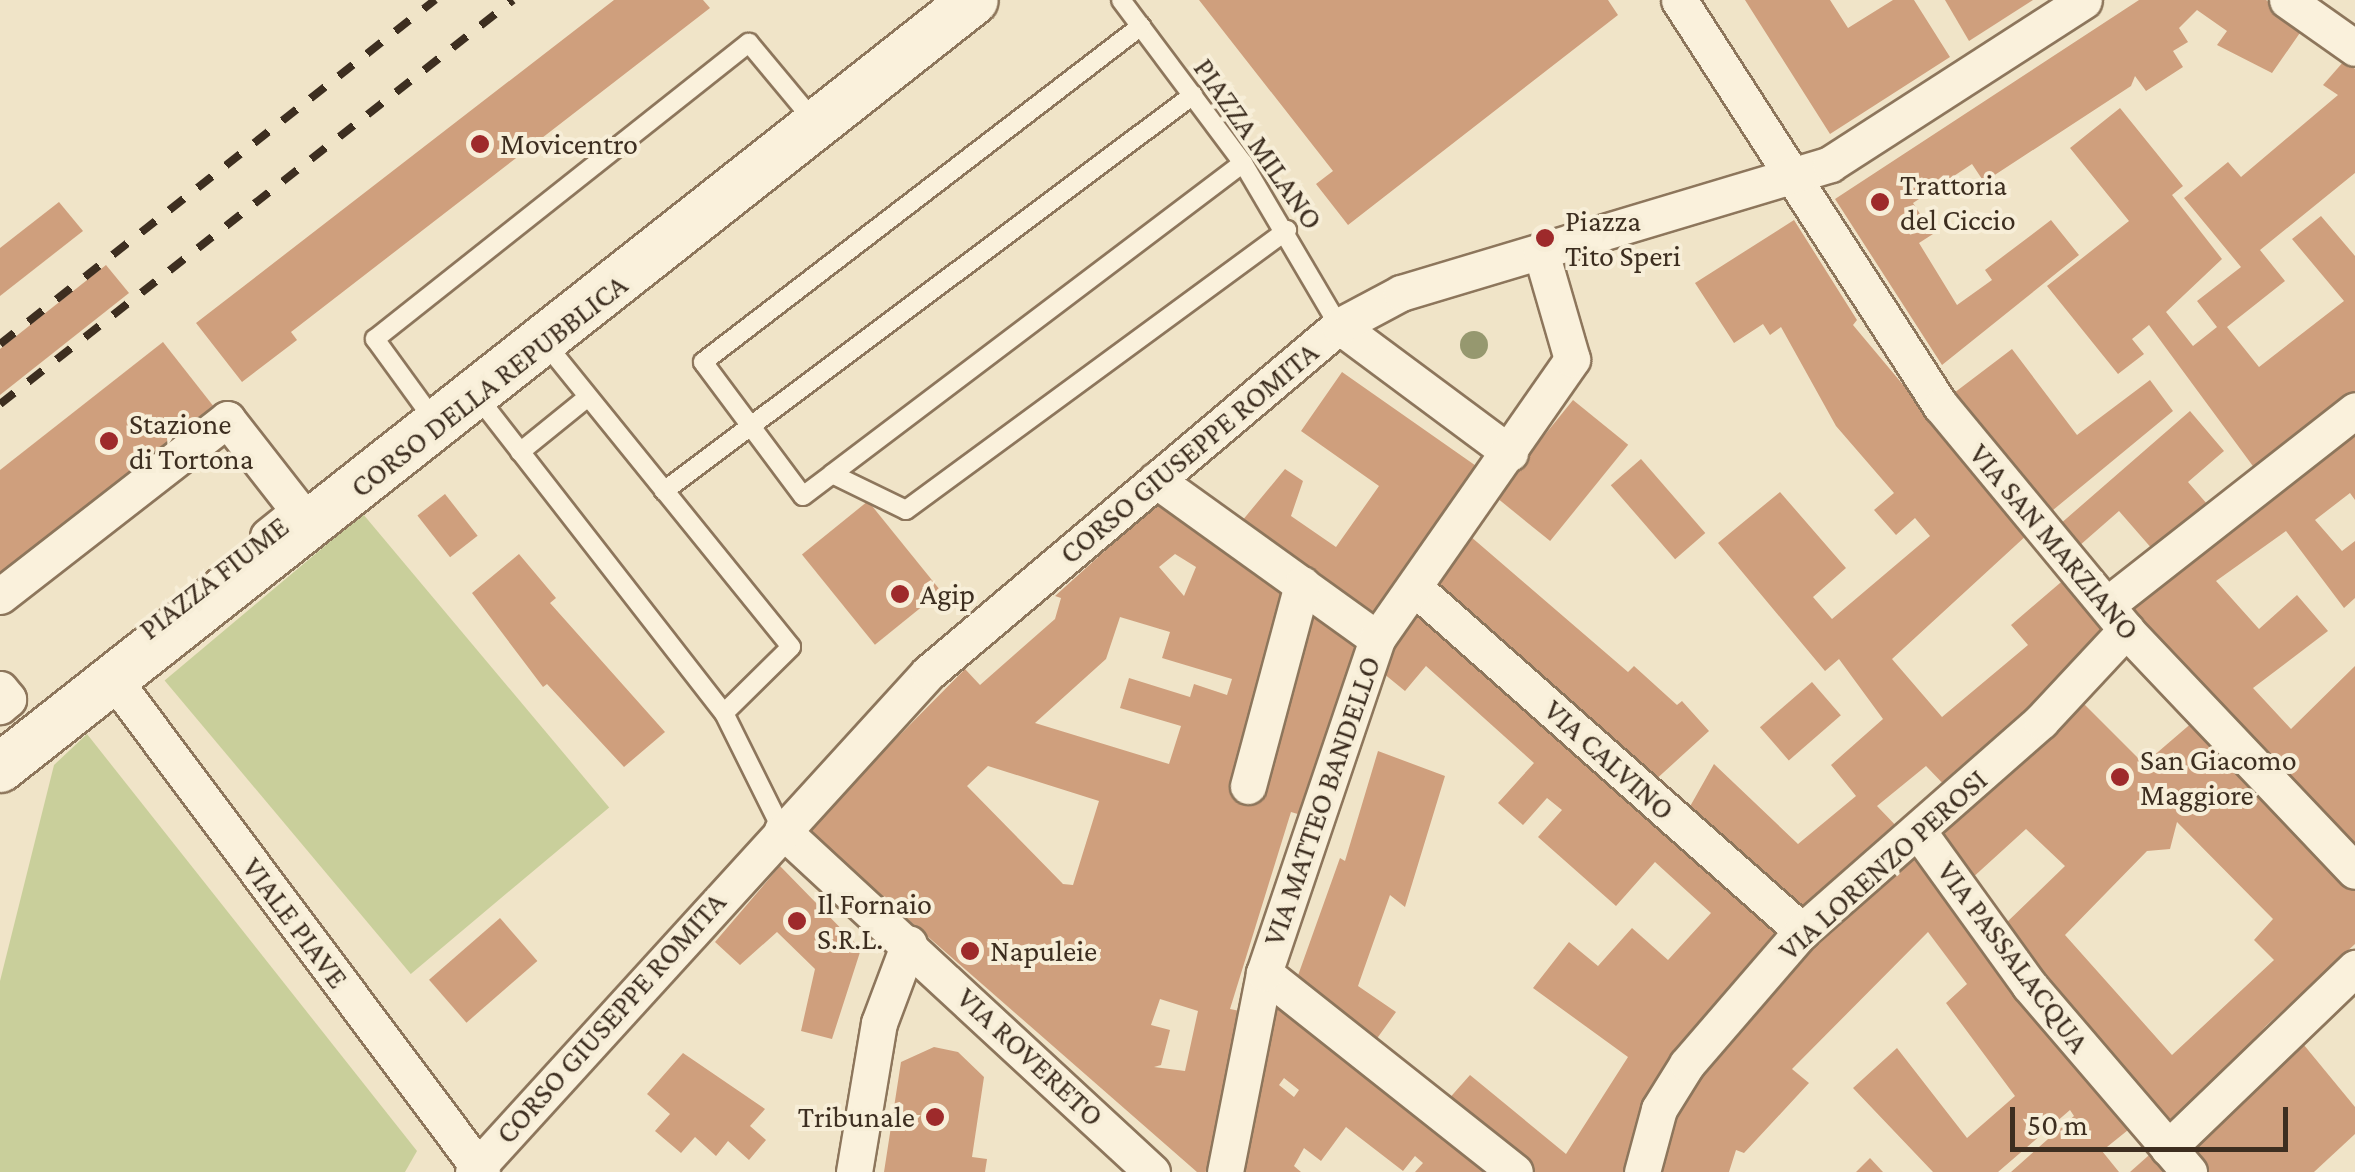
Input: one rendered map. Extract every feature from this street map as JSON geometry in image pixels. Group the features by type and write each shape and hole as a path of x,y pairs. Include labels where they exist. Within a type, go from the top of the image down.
{"street":[{"name":"CORSO DELLA REPUBBLICA","path":"0,768 545,343 974,0"},
{"name":"VIA SAN MARZIANO","path":"1679,0 1941,406 2117,618 2355,871"},
{"name":"CORSO GIUSEPPE ROMITA","path":"477,1170 928,673 1339,326 1401,293 1796,179 1830,164 2084,0"},
{"path":"2287,0 2355,48"},
{"name":"VIA MATTEO BANDELLO","path":"1226,1172 1264,972 1377,639 1416,589 1572,359 1541,252"},
{"path":"1339,326 1510,454"},
{"name":"VIA LORENZO PEROSI","path":"1642,1172 1659,1109 1687,1064 1802,931 2041,721 2117,618 2355,410"},
{"name":"PIAZZA FIUME","path":"0,596 227,420 300,511 0,747"},
{"path":"1156,480 1377,639"},
{"path":"1248,786 1302,584"},
{"name":"VIA CALVINO","path":"1416,589 1802,931"},
{"name":"VIALE PIAVE","path":"114,680 477,1170"},
{"path":"0,689 8,699 0,706"},
{"name":"VIA ROVERETO","path":"782,830 909,943 1152,1172"},
{"name":"VIA PASSALACQUA","path":"1918,831 2030,985 2178,1160"},
{"path":"854,1172 878,1023 909,943"},
{"path":"2178,1160 2355,968"},
{"path":"1264,972 1516,1172"}],"lane":[{"name":"PIAZZA MILANO","path":"1121,0 1243,163 1287,230 1339,326"},
{"path":"1141,26 703,362 804,496 1243,163"},
{"path":"438,426 374,339 749,42 818,126"},
{"path":"664,490 755,429 1192,95"},
{"path":"832,474 906,510 1287,230"},
{"path":"545,343 791,647 724,713"},
{"path":"477,396 724,713 782,830"},
{"path":"520,452 588,397"}],"green space":[{"path":"363,514 609,807 411,974 165,680"},
{"path":"87,734 417,1151 405,1172 0,1172 0,981 54,765"}],"building":[{"name":"Movicentro","path":"614,0 703,0 710,8 291,332 297,340 242,382 196,323"},
{"path":"1199,0 1608,0 1618,15 1348,225 1316,184 1333,171"},
{"path":"1745,0 1830,0 1848,28 1893,0 1914,0 1950,57 1830,134"},
{"path":"1945,0 2033,0 1969,41"},
{"path":"2139,0 2266,0 2304,27 2272,73 2217,45 2227,31 2197,10 2179,28 2188,42 2173,51 2183,67 2146,91 2135,76 2131,86 1984,182 1972,164 1913,203 1933,234 1919,243 1957,305 1992,280 1985,270 2051,220 2079,255 1942,365 1835,199"},
{"path":"2344,61 2355,69 2355,173 2260,250 2285,281 2227,327 2259,367 2344,301 2292,239 2321,216 2355,256 2355,397 2258,473 2149,325 2132,339 2144,354 2118,374 2047,286 2129,221 2070,148 2120,108 2183,186 2172,195 2222,259 2166,312 2193,346 2217,327 2197,301 2241,267 2184,198 2228,162 2241,177 2338,95 2323,85"},
{"path":"59,202 83,231 0,296 0,248"},
{"path":"1794,220 1857,320 1853,325 2028,534 1892,659 1942,717 2028,645 2011,625 2067,577 2109,627 1953,794 1926,766 1877,806 1903,833 1803,921 1688,810 1714,764 1798,844 1856,796 1831,765 1883,719 1839,659 1825,671 1718,543 1780,492 1846,568 1813,597 1832,619 1930,536 1915,518 1896,535 1874,510 1894,493 1836,426 1781,327 1770,335 1763,324 1734,343 1695,283"},
{"path":"106,265 129,293 0,395 0,349"},
{"name":"Stazione di Tortona","path":"163,342 218,412 0,583 0,470"},
{"path":"2012,349 2077,435 2150,380 2173,411 2047,515 1954,393"},
{"path":"1342,372 1479,468 1369,624 1237,527 1285,469 1303,481 1291,516 1336,547 1379,486 1301,431"},
{"path":"1573,400 1628,445 1550,541 1495,496"},
{"path":"2190,411 2224,451 2188,482 2214,512 2153,550 2119,511 2079,546 2059,525"},
{"path":"2355,425 2355,500 2350,493 2315,520 2342,551 2355,541 2355,598 2344,608 2286,531 2216,581 2259,629 2297,595 2328,631 2253,688 2291,729 2355,666 2355,846 2225,718 2128,606"},
{"path":"1641,459 1705,533 1675,559 1611,485"},
{"path":"445,494 478,536 450,557 417,516"},
{"path":"868,501 941,591 875,645 802,554"},
{"path":"1159,502 1359,635 1308,817 1291,812 1230,1009 1245,1012 1217,1167 1205,1172 1197,1172 806,830 965,669 980,685 1055,619 1061,598 1055,596","holes":["1175,554 1196,567 1184,596 1159,567","1120,617 1170,632 1162,658 1232,679 1227,695 1194,684 1190,697 1129,678 1120,708 1181,726 1169,764 1035,723 1106,659","988,766 1099,801 1073,885 1063,884 967,786","1160,999 1198,1011 1185,1071 1154,1067 1161,1065 1170,1030 1151,1025"]},
{"path":"1470,536 1628,672 1634,666 1677,705 1682,701 1709,731 1652,783 1428,582"},
{"path":"519,554 556,598 550,603 665,732 624,767 547,684 543,687 472,593"},
{"path":"1416,612 1787,933 1628,1172 1528,1172 1446,1102 1470,1075 1566,1154 1628,1057 1533,988 1569,942 1598,966 1632,928 1668,960 1711,913 1655,862 1616,906 1538,837 1562,810 1547,798 1523,825 1498,803 1534,763 1426,666 1405,691 1372,664"},
{"path":"1812,682 1841,715 1789,760 1760,727"},
{"path":"2080,700 2144,764 2194,721 2355,879 2355,944 2266,1026 2168,1135 2004,925 2065,866 2026,829 1970,880 1931,835","holes":["2177,822 2273,919 2254,940 2274,960 2172,1055 2065,935 2147,851 2170,849"]},
{"path":"1378,751 1445,776 1405,907 1390,895 1358,986 1396,1012 1373,1044 1296,981 1340,858 1345,861"},
{"path":"1918,846 2133,1126 2102,1151 2119,1172 2011,1172 2074,1116 2070,1110 1998,1172 1933,1172 1853,1088 1897,1048 1967,1138 2015,1096 1946,1003 1967,984 1928,932 1792,1069 1809,1083 1744,1153 1736,1150 1729,1172 1654,1172 1683,1081 1852,902"},
{"path":"780,866 861,949 832,1039 801,1031 815,969 777,932 740,965 715,942"},
{"path":"500,918 537,961 466,1023 429,980"},
{"path":"1270,993 1496,1172 1415,1172 1423,1163 1415,1156 1403,1171 1346,1127 1321,1161 1304,1148 1294,1166 1301,1172 1237,1172","holes":["1284,1078 1299,1090 1294,1097 1279,1085"]},
{"path":"2299,1039 2355,1107 2355,1134 2314,1172 2202,1172 2182,1148"},
{"name":"Tribunale","path":"934,1047 958,1052 984,1077 972,1157 987,1159 985,1172 884,1172 901,1062"},
{"path":"683,1053 765,1109 750,1126 766,1140 749,1160 728,1141 716,1156 695,1137 681,1153 655,1131 670,1114 647,1094"},
{"path":"2157,1148 2178,1172 2130,1172"},
{"path":"1870,1158 1883,1172 1856,1172"}],"railway":[{"path":"0,344 435,0"},
{"path":"0,404 513,0"}],"place":[{"name":"Movicentro","path":"480,144"},
{"name":"Trattoria del Ciccio","path":"1880,202"},
{"name":"Piazza Tito Speri","path":"1545,238"},
{"name":"Stazione di Tortona","path":"109,441"},
{"name":"Agip","path":"900,594"},
{"name":"San Giacomo Maggiore","path":"2120,777"},
{"name":"Il Fornaio S.R.L.","path":"797,921"},
{"name":"Napuleie","path":"970,951"},
{"name":"Tribunale","path":"935,1117"}]}
